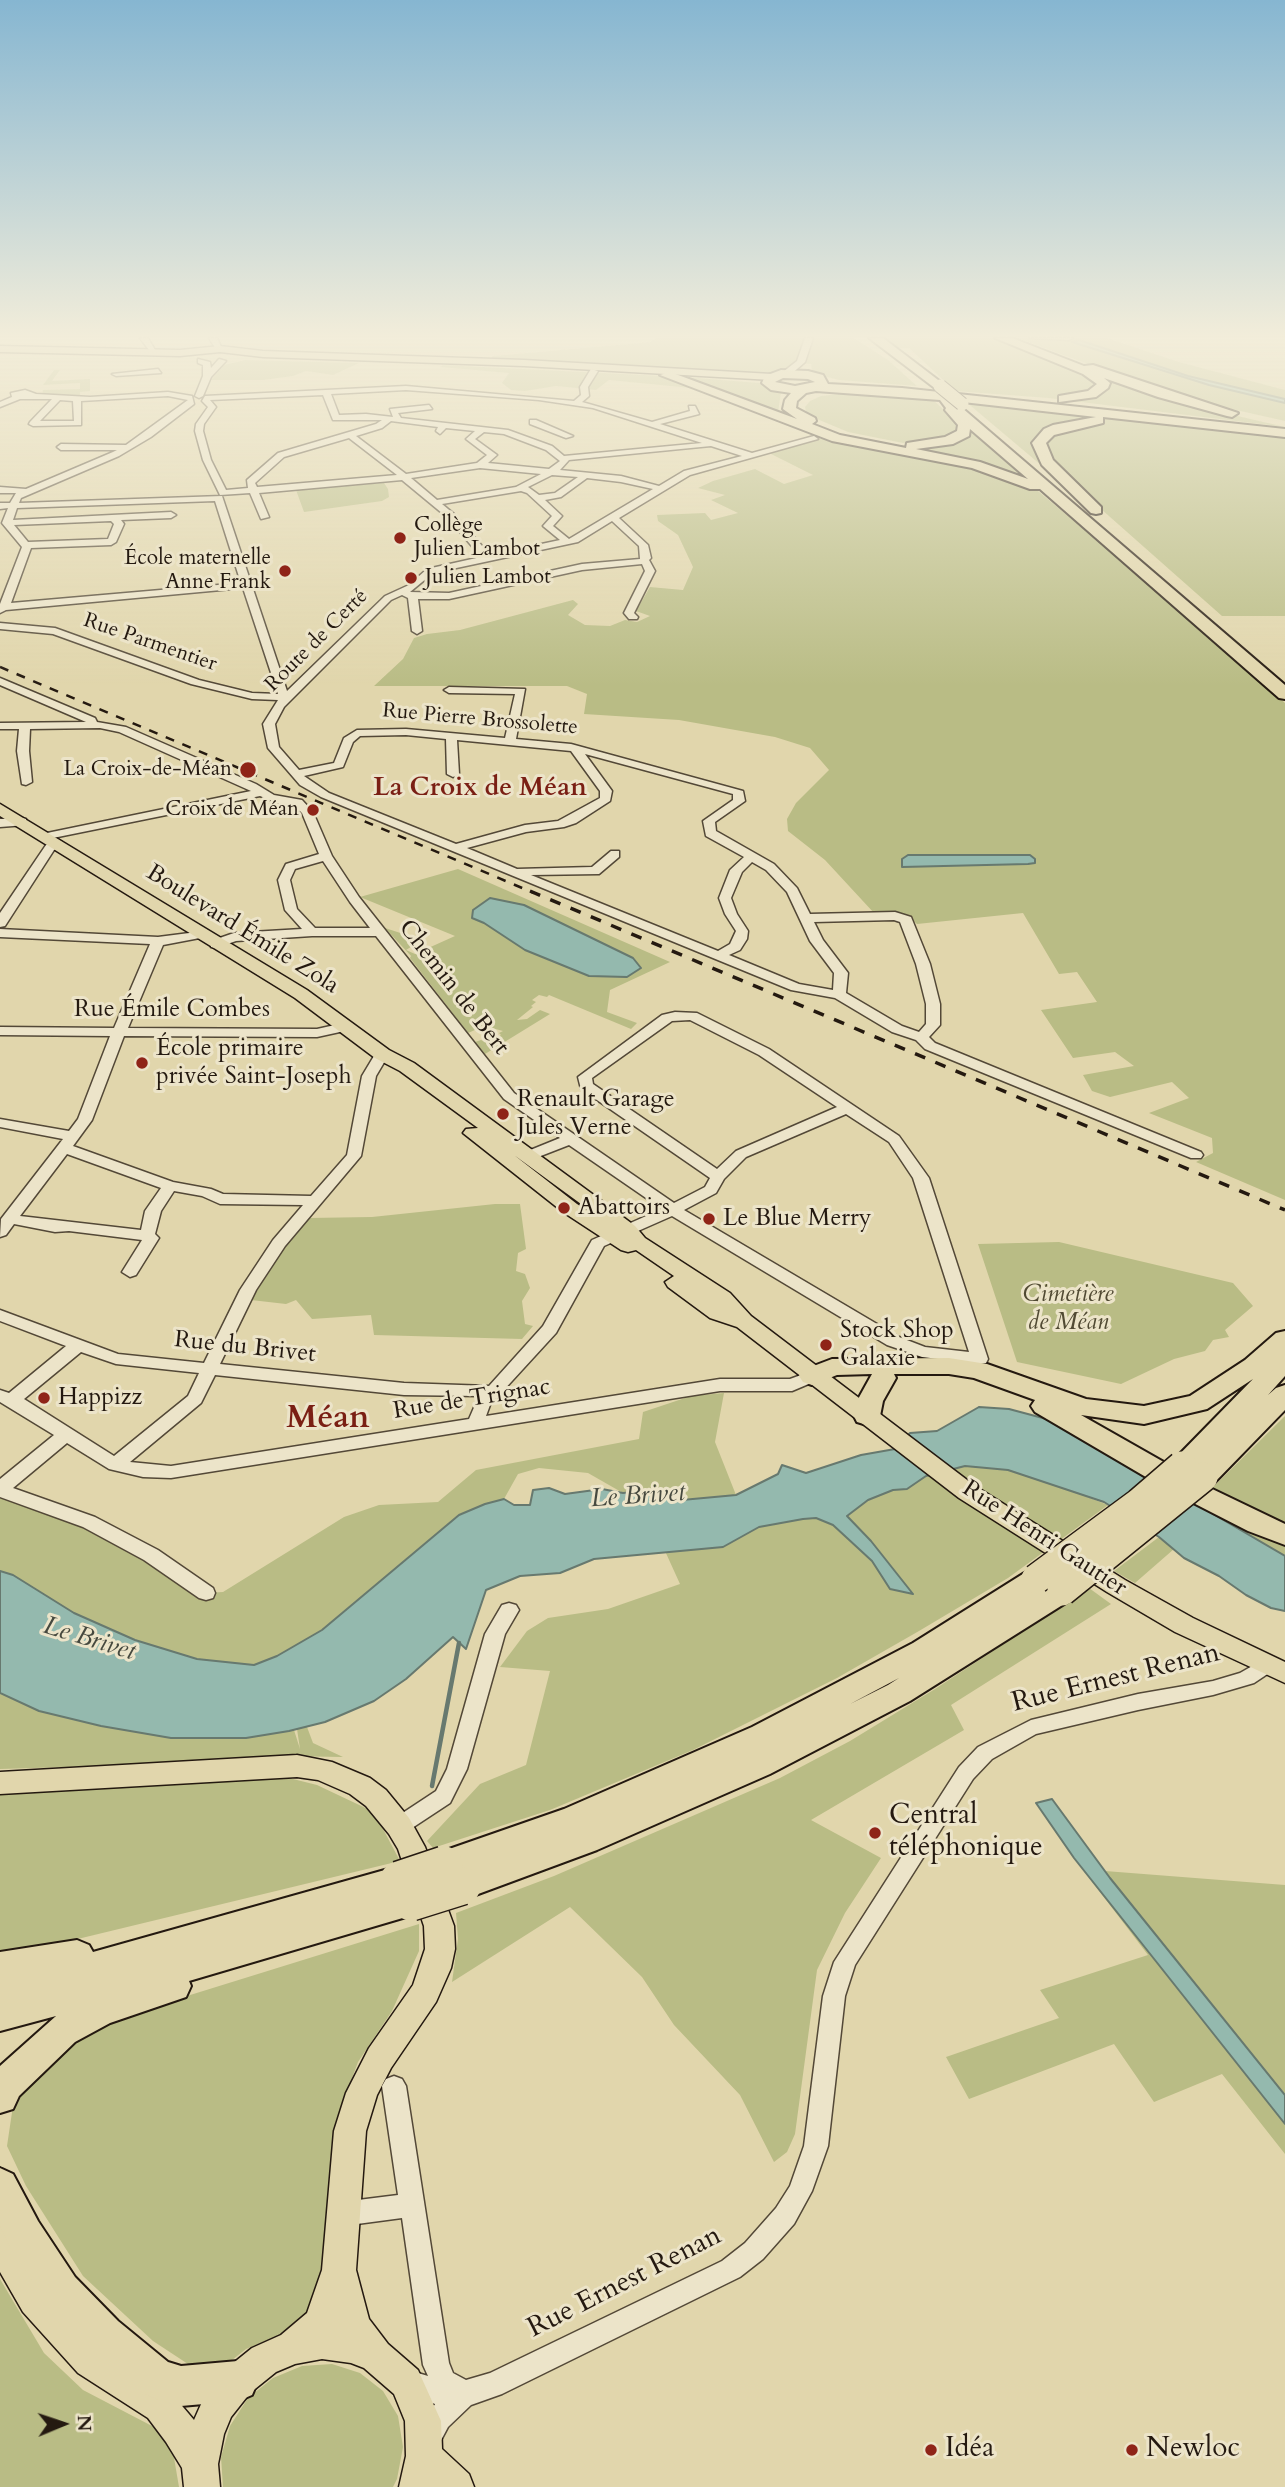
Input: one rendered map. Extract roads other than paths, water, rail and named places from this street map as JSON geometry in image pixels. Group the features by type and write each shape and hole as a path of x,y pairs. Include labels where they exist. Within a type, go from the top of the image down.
{"highway":[{"path":"914,454 975,465 1040,488 1059,503 1068,506"},
{"path":"1009,454 1285,694"},
{"path":"1015,454 1131,548 1285,680"},
{"path":"1043,454 1046,462 1132,543 1131,548"},
{"path":"819,1381 949,1366 978,1370 1083,1407 1144,1415 1198,1403 1254,1366 1285,1339"},
{"path":"0,2016 453,1875 585,1841 759,1765 899,1693 1049,1585 1150,1522 1240,1409 1285,1360"},
{"path":"867,1416 870,1401 889,1371"},
{"path":"889,1371 948,1376 1009,1389 1209,1499 1285,1535"},
{"path":"1192,1471 1285,1394"},
{"path":"0,1967 75,1956 224,1921 259,1935"},
{"path":"0,1990 259,1935"},
{"path":"0,2097 4,2086 62,2031 99,2011 237,1965 259,1935"},
{"path":"0,2186 24,2234 61,2290 104,2336 158,2380 181,2386 238,2381"}],"main road":[{"name":"Boulevard Émile Zola","path":"0,809 208,939 301,993 382,1054 407,1067 528,1156 650,1260 718,1313 743,1321 819,1381"},
{"name":"Boulevard Émile Zola","path":"382,1054 390,1069 410,1086 570,1208 621,1233"},
{"name":"Rue Henri Gautier","path":"819,1381 967,1492 1116,1586 1184,1625 1276,1668"},
{"path":"0,1783 297,1766 321,1770 360,1786 376,1798 399,1826 411,1847 439,1926 440,1949 436,1968 425,1993 380,2058 362,2093 350,2131 339,2270 320,2324 293,2347"},
{"path":"0,2241 35,2300 90,2361 160,2406 179,2429 201,2476"},
{"path":"339,2270 354,2327 376,2356 406,2382 416,2401 423,2421 422,2462 456,2487"},
{"path":"201,2476 206,2434 218,2405 238,2381 264,2360 293,2347 322,2342 351,2346 376,2356"}],"street":[{"path":"7,523 17,496 24,491 92,466 115,454"},
{"path":"205,454 221,495 280,689 286,697"},
{"path":"264,517 250,482 281,456 288,454"},
{"path":"377,454 451,516 487,558"},
{"path":"480,465 492,454"},
{"path":"559,454 564,458 606,454"},
{"name":"Route de Certé","path":"299,779 274,748 270,737 272,715 286,697 388,598 435,569 568,542 585,536 658,488 687,473 753,454"},
{"path":"433,503 520,488 563,464 564,458"},
{"path":"0,506 221,495 402,477 480,465 621,479 658,488"},
{"path":"537,498 558,495 584,477"},
{"path":"520,488 537,498 557,516 548,526 568,542"},
{"path":"0,490 24,491"},
{"path":"7,523 171,515"},
{"path":"614,517 643,545 646,558 643,561"},
{"path":"25,545 98,543 113,540 119,524 114,518"},
{"path":"7,523 27,547 2,608 248,585"},
{"path":"401,592 413,596 449,596 582,567 643,561 648,564 650,571 629,613 633,617"},
{"path":"413,596 418,631"},
{"name":"Rue Parmentier","path":"0,626 55,631 195,682 252,696 286,697"},
{"path":"0,681 91,720 92,725"},
{"path":"449,690 521,691 510,740"},
{"path":"0,726 92,725 122,729 252,786 281,802 298,802 299,779 325,795 718,956 796,987 839,995 897,1029 920,1037 930,1046 1196,1155"},
{"path":"25,726 23,751 26,782"},
{"name":"Rue Pierre Brossolette","path":"299,779 339,765 348,740 357,733 451,735 576,749 705,781 739,793 739,800 709,821 708,827 715,837 752,856"},
{"path":"451,735 453,774"},
{"path":"456,847 572,820 608,796 576,749"},
{"path":"0,923 50,848 52,840 261,792"},
{"name":"Chemin de Bert","path":"298,802 307,812 337,875 509,1096 673,1210 893,1341 922,1352 980,1359 921,1178 887,1132 847,1108"},
{"path":"0,823 22,822"},
{"path":"517,873 595,871 615,854"},
{"path":"312,932 291,910 284,880 290,867 326,856"},
{"path":"718,956 735,947 741,939 742,931 731,915 725,898 736,870 752,856 785,881 817,941 841,974 839,995"},
{"path":"807,918 895,916 906,920 923,964 933,1004 933,1025 920,1037"},
{"path":"338,930 369,917"},
{"path":"0,933 173,941 338,930 380,932"},
{"path":"5,1225 85,1121 158,940"},
{"path":"718,1177 586,1086 584,1077 667,1018 692,1016 764,1052 847,1108"},
{"name":"Rue Émile Combes","path":"0,1031 317,1033 344,1027"},
{"path":"115,1465 195,1399 248,1290 279,1243 354,1156 369,1076 382,1054"},
{"path":"479,1424 477,1416 483,1403 551,1329 598,1244 711,1190 718,1177 741,1154 847,1108"},
{"path":"0,1123 68,1142 170,1186 206,1192 220,1199 315,1201"},
{"path":"528,1156 571,1139"},
{"path":"147,1236 153,1211 170,1186"},
{"path":"5,1225 69,1226 151,1238 130,1272"},
{"name":"Rue du Brivet","path":"0,1315 116,1359 404,1389 493,1392"},
{"path":"6,1398 78,1345"},
{"name":"Rue de Trignac","path":"6,1398 115,1465 143,1471 171,1472 720,1385 792,1385 819,1381"},
{"path":"65,1435 0,1489 89,1522 151,1555 206,1593"},
{"path":"399,1826 443,1797 457,1769 495,1634 509,1610"},
{"name":"Rue Ernest Renan","path":"406,2382 430,2390 463,2394 493,2385 731,2269 767,2238 800,2191 816,2146 834,1996 845,1962 966,1773 985,1753 1031,1728 1138,1702 1213,1688 1276,1668"},
{"path":"394,2086 436,2365 444,2382 463,2394"},
{"path":"342,2214 412,2205"},
{"name":"Rue Ernest Renan","path":"422,2462 439,2418 463,2394"}],"water":[{"path":"908,855 1030,855 1035,859 1035,863 902,867 902,859"},
{"path":"490,898 524,905 633,958 641,968 627,977 589,976 525,950 472,918 473,910"},
{"name":"Le Brivet","path":"979,1407 1009,1409 1054,1421 1285,1556 1285,1611 1271,1608 1246,1595 1219,1576 1184,1558 1159,1537 1104,1502 1008,1470 965,1466 926,1476 907,1489 893,1490 868,1500 847,1516 871,1541 913,1594 890,1589 872,1561 833,1525 816,1518 803,1519 759,1527 723,1547 594,1559 560,1573 520,1576 486,1590 466,1649 453,1637 406,1679 374,1701 325,1722 289,1731 246,1738 171,1738 101,1726 39,1711 0,1693 0,1571 13,1575 74,1613 135,1640 197,1659 254,1665 277,1656 322,1630 459,1515 485,1504 504,1499 514,1505 530,1505 533,1490 549,1488 565,1494 602,1489 623,1493 667,1489 682,1500 736,1495 778,1474 782,1465 806,1473 861,1455 895,1449 910,1433 937,1431"},
{"path":"1052,1799 1110,1878 1285,2095 1285,2124 1074,1858 1036,1803"}],"waterway":[{"path":"432,1786 459,1643"}],"railway":[{"path":"0,667 534,893"},
{"path":"530,891 1285,1210"}],"place":[{"name":"Collège Julien Lambot","path":"400,538"},
{"name":"École maternelle Anne Frank","path":"285,571"},
{"name":"Julien Lambot","path":"411,578"},
{"name":"La Croix-de-Méan","path":"248,770"},
{"name":"Croix de Méan","path":"313,810"},
{"name":"École primaire privée Saint-Joseph","path":"142,1063"},
{"name":"Renault Garage Jules Verne","path":"503,1114"},
{"name":"Abattoirs","path":"564,1208"},
{"name":"Le Blue Merry","path":"709,1219"},
{"name":"Stock Shop Galaxie","path":"826,1345"},
{"name":"Happizz","path":"44,1398"},
{"name":"Central téléphonique","path":"875,1833"},
{"name":"Idéa","path":"931,2450"},
{"name":"Newloc","path":"1132,2450"}],"district":[{"name":"La Croix de Méan","path":"480,789"},
{"name":"Méan","path":"328,1420"}],"park label":[{"name":"Cimetière de Méan","path":"1068,1309"}]}
